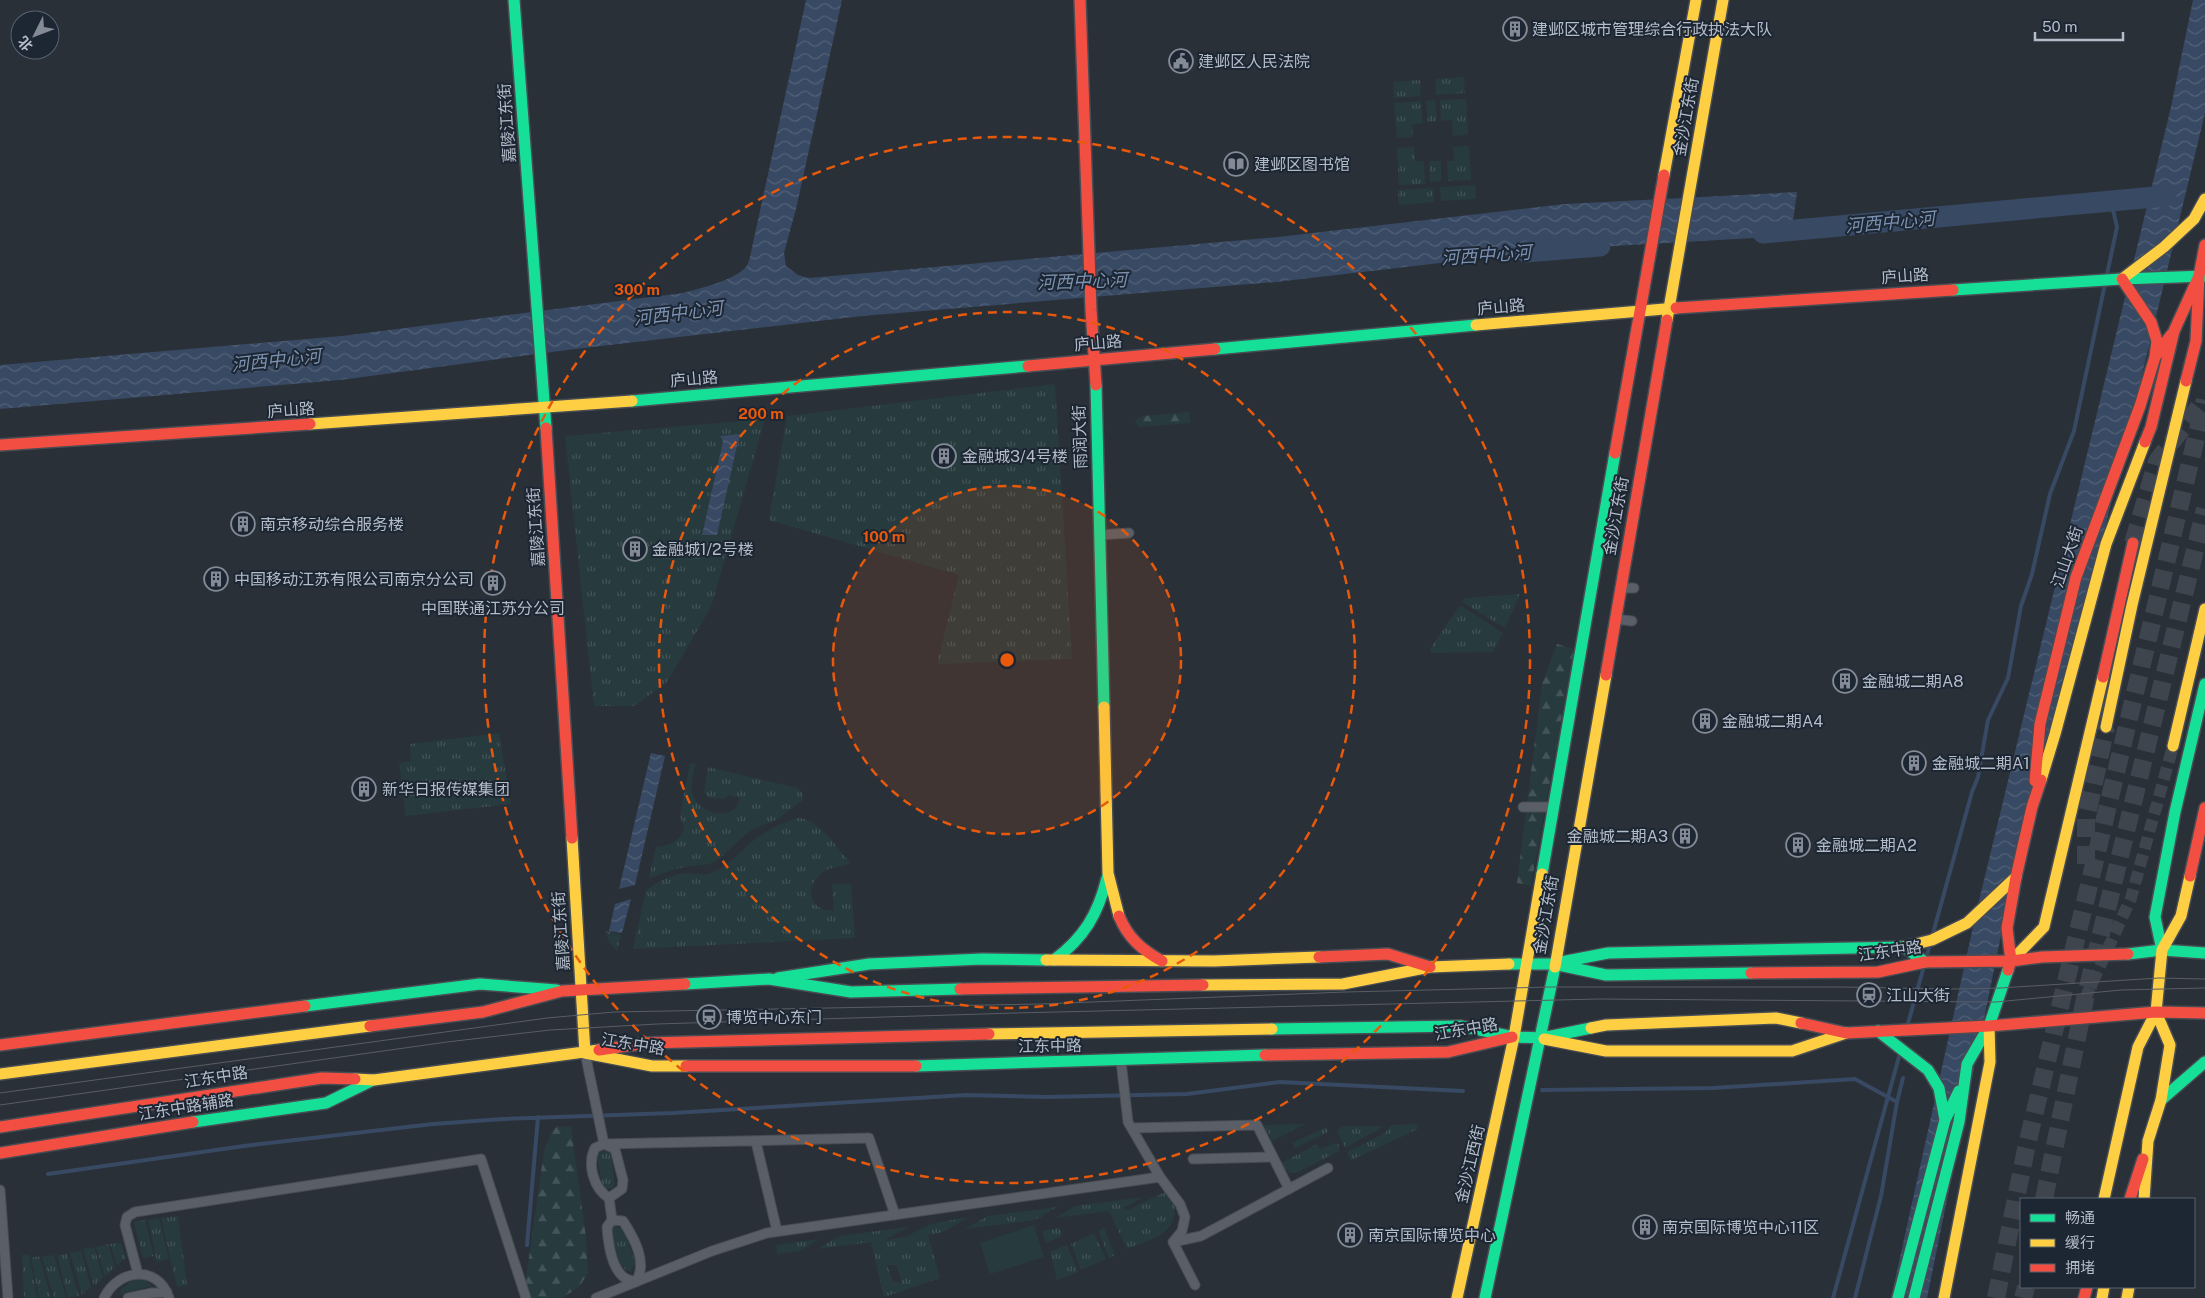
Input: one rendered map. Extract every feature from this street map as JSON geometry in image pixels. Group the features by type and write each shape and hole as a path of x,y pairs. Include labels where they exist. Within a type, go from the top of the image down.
{"main road":[{"name":"嘉陵江东街","path":"514,0 542,356 585,1053"},
{"name":"雨润大街","path":"1080,0 1088,247 1095,360 1108,873"},
{"name":"金沙江东街","path":"1514,1037 1640,310 1696,0"},
{"name":"金沙江东街","path":"1542,1038 1724,0"},
{"path":"2155,357 2157,341 2151,322 2122,279 2164,246 2194,219 2205,198"},
{"name":"江山大街","path":"2032,807 2040,724 2076,577 2140,406 2155,357 2174,331 2203,275 2205,245"},
{"path":"2106,727 2132,605 2196,341 2203,275"},
{"name":"庐山路","path":"0,445 545,410 1640,310 2203,275"},
{"name":"江山大街","path":"1989,1026 2011,960 2007,928 2016,877 2032,807 2055,734 2106,544 2151,427 2174,331"},
{"path":"2011,960 2044,927 2077,794 2133,544"},
{"path":"2174,746 2205,609"},
{"path":"2104,1198 2138,1047 2156,1012 2162,950 2155,917 2175,812 2205,684"},
{"path":"2162,950 2181,916 2205,808"},
{"path":"1054,960 1072,948 1086,932 1102,900 1108,873"},
{"path":"1108,873 1116,910 1124,929 1145,953 1162,961"},
{"path":"1554,964 1608,953 1904,947 1932,940 1967,923 2016,877"},
{"path":"1904,947 1925,962"},
{"name":"江东中路","path":"769,979 851,992 1090,986 1343,984 1430,967 1527,963 1554,964 1606,975 1878,972 1925,962 2136,954 2162,950 2205,953"},
{"name":"江东中路","path":"0,1045 480,984 562,991 769,979 870,964 982,959 1264,960 1388,954 1430,967"},
{"name":"江东中路","path":"0,1074 483,1012 562,991"},
{"path":"2130,1198 2161,1100 2170,1045 2156,1012"},
{"name":"江东中路","path":"0,1127 322,1078 374,1080 585,1053 647,1043 1019,1033 1461,1026 1514,1037 1542,1038 1606,1051 1792,1051 1846,1033 1989,1026 2156,1012 2205,1013"},
{"name":"江东中路","path":"1542,1038 1606,1025 1776,1018 1846,1033"},
{"path":"1914,1298 1959,1122 1963,1082 1967,1064 1989,1026"},
{"path":"1944,1298 1990,1062 1989,1026"},
{"path":"1878,1031 1928,1070 1939,1088 1945,1120"},
{"name":"江东中路","path":"585,1053 652,1066 913,1066 1270,1055 1448,1052 1514,1037"},
{"name":"金沙江西街","path":"1457,1298 1514,1037"},
{"path":"1485,1298 1542,1038"},
{"path":"2161,1100 2205,1062"},
{"name":"江东中路辅路","path":"0,1153 208,1119 326,1103 374,1080"},
{"path":"1898,1298 1945,1120 1963,1082"},
{"path":"2144,1198 2148,1141"}],"street":[{"path":"1099,535 1129,533"},
{"path":"1620,588 1634,588"},
{"path":"1615,619 1632,621"},
{"path":"1523,806 1554,807"},
{"path":"585,1053 604,1144"},
{"path":"1121,1061 1128,1122 1160,1177 1180,1204 1185,1217 1182,1231 1173,1242"},
{"path":"1132,1128 1257,1125 1288,1189"},
{"path":"609,1198 601,1193 596,1185 590,1158 595,1148 604,1144 870,1138 895,1214"},
{"path":"756,1142 778,1231"},
{"path":"604,1144 615,1149 623,1180 622,1188 609,1198"},
{"path":"1193,1159 1273,1156"},
{"path":"138,1274 125,1225 127,1217 135,1212 481,1159 526,1298"},
{"path":"1173,1242 1201,1236 1328,1168"},
{"path":"596,1298 712,1250 778,1231 1160,1177"},
{"path":"0,1190 8,1298"},
{"path":"609,1198 612,1220 607,1226 608,1239 617,1269 625,1278 636,1282"},
{"path":"612,1220 623,1221 642,1261 641,1273 636,1282"},
{"path":"1173,1242 1195,1285"},
{"path":"104,1298 115,1284 126,1276 138,1274 155,1277 168,1295"},
{"path":"128,1298 151,1293 168,1295"}],"green space":[{"path":"1464,77 1465,93 1436,95 1435,79"},
{"path":"1420,80 1421,96 1394,98 1393,82"},
{"path":"1466,99 1468,135 1453,136 1452,120 1441,121 1440,100"},
{"path":"1435,100 1437,121 1428,122 1426,101"},
{"path":"1421,101 1423,123 1412,124 1413,137 1397,138 1394,103"},
{"path":"1469,146 1471,180 1448,181 1447,161 1454,161 1453,147"},
{"path":"1414,147 1415,161 1424,161 1425,184 1399,185 1397,148"},
{"path":"1429,161 1441,161 1441,181 1430,182"},
{"path":"1475,185 1476,199 1441,201 1440,187"},
{"path":"1433,188 1434,202 1399,205 1398,190"},
{"path":"1055,384 1072,659 937,664 959,575 769,520 787,416"},
{"path":"1189,412 1191,423 1140,427 1135,423 1142,416"},
{"path":"765,419 711,607 667,682 634,706 594,706 565,436","holes":["741,434 702,535 723,441 722,438"]},
{"path":"1520,594 1505,628 1462,602 1465,598"},
{"path":"1460,605 1503,633 1493,652 1431,653 1430,649"},
{"path":"1557,644 1574,649 1531,886 1517,883 1542,684"},
{"path":"499,733 511,804 406,816 399,763 411,761 410,744"},
{"path":"690,763 696,764 691,783 693,795 697,802 710,811 725,813 732,811 737,806 740,798 728,795 724,799 709,798 704,792 708,767 797,788 802,793 803,800 778,819 753,829 719,859 709,864 679,868 649,878 656,847 673,843 684,830 680,816"},
{"path":"798,818 813,823 820,828 849,861 849,864 823,872 813,884 811,891 814,903 826,910 834,911 832,884 851,884 855,938 633,949 646,890 671,876 688,873 705,874 718,870 764,833"},
{"path":"606,931 621,935 617,951 608,940"},
{"path":"1305,1124 1272,1141 1264,1125"},
{"path":"1418,1124 1416,1130 1351,1160 1347,1152 1385,1133 1391,1125"},
{"path":"557,1126 571,1127 586,1237 588,1273 579,1287 562,1298 526,1298 524,1292 544,1151 550,1136"},
{"path":"1344,1126 1381,1126 1381,1128 1345,1148 1337,1130"},
{"path":"1326,1127 1328,1132 1295,1148 1292,1143"},
{"path":"1335,1143 1339,1145 1339,1151 1296,1173 1289,1173 1281,1163 1317,1144 1320,1149"},
{"path":"604,1150 610,1153 615,1182 613,1188 603,1188 597,1156"},
{"path":"1165,1192 1175,1206 1171,1224 1160,1235 1127,1249 1109,1211 1055,1218 1075,1206 1143,1197 1124,1208 1128,1210"},
{"path":"1057,1207 1035,1220 965,1229 988,1216"},
{"path":"178,1216 187,1285 177,1287 161,1218"},
{"path":"969,1217 943,1232 928,1235 940,1278 884,1297 871,1242 817,1249 840,1236 908,1227 885,1240 905,1237 931,1224","holes":["887,1265 896,1265 902,1282 893,1282"]},
{"path":"159,1218 169,1259 157,1262 148,1220"},
{"path":"145,1220 154,1256 143,1258 134,1222"},
{"path":"1034,1225 1044,1257 990,1274 980,1243"},
{"path":"614,1226 624,1230 635,1263 631,1272 624,1269 621,1265 614,1241"},
{"path":"1060,1228 1062,1236 1046,1243 1042,1231"},
{"path":"1104,1228 1115,1255 1109,1258 1098,1231"},
{"path":"1094,1233 1106,1259 1081,1270 1071,1244"},
{"path":"819,1239 800,1251 777,1254 776,1245"},
{"path":"121,1243 126,1258 117,1265 110,1244"},
{"path":"108,1244 115,1267 105,1276 96,1247"},
{"path":"1067,1245 1078,1272 1057,1280 1050,1252"},
{"path":"94,1247 103,1277 94,1286 83,1249"},
{"path":"81,1251 91,1287 82,1295 70,1253"},
{"path":"67,1254 79,1296 68,1298 57,1255"},
{"path":"22,1255 29,1255 37,1298 24,1298"},
{"path":"54,1255 66,1298 54,1298 42,1257"},
{"path":"39,1256 51,1298 39,1298 31,1258"},
{"path":"135,1279 145,1280 152,1286 120,1295 121,1289"}],"water":[{"path":"806,0 842,0 796,209 784,253 786,266 798,275 809,278 1278,237 1565,204 1797,192 1791,236 1561,249 1276,282 862,316 575,349 340,380 0,409 0,365 342,336 683,293 733,276 746,267 749,260"},
{"path":"2193,0 2205,0 2205,113 2095,570 2006,911 1927,1298 1891,1298 1977,909 2171,107"},
{"path":"741,434 717,535 702,535 723,441 720,436"},
{"path":"651,753 665,756 635,885 619,889"},
{"path":"631,899 622,933 609,931 615,904"}],"waterway":[{"name":"河西中心河","path":"1763,233 2166,196"},
{"path":"1932,937 1972,792 1978,777 1988,720 2008,678 2021,606 2032,574 2050,494 2074,431 2117,227 2111,201"},
{"name":"河西中心河","path":"1526,252 1600,246"},
{"path":"1926,959 1930,944"},
{"path":"1907,1027 1924,966"},
{"path":"1833,1298 1900,1053"},
{"path":"1897,1102 1903,1078"},
{"path":"1542,1090 1713,1088 1855,1079 1897,1102 1881,1196 1855,1298"},
{"path":"48,1174 244,1146 433,1124 503,1119 673,1113 966,1095 1047,1097 1187,1094 1280,1082 1463,1091"},
{"path":"527,1245 538,1117"}],"tunnel":[{"path":"1996,1298 2026,1149 2205,400"},
{"path":"2133,543 2157,461 2202,403"},
{"path":"2044,1198 2085,999 2205,509"},
{"path":"2086,864 2086,819 2106,727"},
{"path":"2085,999 2131,898 2173,746"},
{"path":"2023,1298 2026,1288"}],"tram line":[{"path":"0,1093 547,1018 614,1012 1041,1004 1346,992 1551,987 1956,989 2159,978 2205,979"},
{"path":"0,1105 447,1042 550,1030 657,1024 1599,999 1996,1002 2121,990 2205,988"}],"traffic: fast":[{"path":"514,0 546,428"},
{"path":"1953,290 2122,279 2205,276"},
{"path":"1215,349 1476,325"},
{"path":"632,401 1028,366"},
{"path":"1096,385 1104,707"},
{"path":"1542,874 1615,453"},
{"path":"2162,950 2155,917 2175,812 2205,684"},
{"path":"1054,960 1065,952 1082,934 1099,903 1107,878"},
{"path":"1556,963 1608,953 1904,947 1925,962"},
{"path":"2128,954 2162,950 2205,953"},
{"path":"778,978 869,964 982,959 1046,960"},
{"path":"1509,964 1554,964 1606,975 1751,973"},
{"path":"1485,1298 1555,967"},
{"path":"1914,1298 1959,1122 1967,1064 1989,1026 2008,970"},
{"path":"685,984 769,979 851,992 960,989"},
{"path":"305,1006 480,984 557,990"},
{"path":"1272,1029 1461,1026 1514,1037 1542,1038 1591,1028"},
{"path":"1878,1031 1928,1070 1939,1088 1945,1120"},
{"path":"916,1066 1265,1055"},
{"path":"2161,1100 2205,1062"},
{"path":"193,1122 326,1103 373,1080"},
{"path":"1898,1298 1945,1120 1959,1091"}],"traffic: slow":[{"path":"1664,175 1696,0"},
{"path":"1667,320 1723,0"},
{"path":"2122,279 2164,247 2194,219 2205,199"},
{"path":"1476,325 1676,308"},
{"path":"2106,727 2132,605 2186,381"},
{"path":"310,424 632,401"},
{"path":"2041,780 2106,544 2145,442"},
{"path":"2173,746 2205,609"},
{"path":"1555,967 1606,675"},
{"path":"2011,961 2044,927 2103,677"},
{"path":"1104,707 1108,873 1119,916"},
{"path":"572,838 585,1053 652,1066 686,1066"},
{"path":"1457,1298 1514,1037 1542,874"},
{"path":"2144,1198 2148,1141 2161,1100 2170,1045 2156,1012 2162,950 2181,916 2190,876"},
{"path":"1904,947 1932,940 1967,923 2016,877"},
{"path":"1046,960 1214,961 1319,957"},
{"path":"1203,985 1343,984 1430,967 1509,964"},
{"path":"2104,1198 2138,1047 2156,1012"},
{"path":"1591,1028 1606,1025 1776,1018 1801,1023"},
{"path":"0,1074 370,1026"},
{"path":"1944,1298 1990,1062 1989,1026"},
{"path":"989,1034 1272,1029"},
{"path":"1544,1039 1606,1051 1792,1051 1846,1033"},
{"path":"355,1079 374,1080 599,1050"},
{"path":"2102,1298 2104,1288"},
{"path":"2127,1298 2129,1288"}],"traffic: jam":[{"path":"1080,0 1091,310 1096,385"},
{"path":"1615,453 1664,175"},
{"path":"2145,442 2151,427 2174,331 2199,276 2205,245"},
{"path":"2186,381 2196,341 2199,276"},
{"path":"2122,279 2151,322 2157,341 2155,357"},
{"path":"1676,308 1953,290"},
{"path":"1606,675 1667,320"},
{"path":"2035,781 2040,724 2076,577 2140,406 2155,357 2171,335"},
{"path":"1028,366 1215,349"},
{"path":"0,445 310,424"},
{"path":"546,428 572,838"},
{"path":"2103,677 2133,543"},
{"path":"2008,970 2011,961 2007,928 2016,877 2032,807 2041,780"},
{"path":"2190,876 2205,808"},
{"path":"1119,916 1136,943 1162,961"},
{"path":"1319,957 1388,954 1430,967"},
{"path":"1751,973 1878,972 1925,962 2011,961 2042,957 2128,954"},
{"path":"370,1026 483,1012 562,991 685,984"},
{"path":"960,989 1203,985"},
{"path":"0,1045 305,1006"},
{"path":"1801,1023 1846,1033 1989,1026 2156,1012 2205,1013"},
{"path":"599,1050 647,1043 989,1034"},
{"path":"1265,1055 1448,1052 1512,1037"},
{"path":"686,1066 916,1066"},
{"path":"0,1127 322,1078 355,1079"},
{"path":"0,1153 193,1122"},
{"path":"2130,1198 2143,1159"},
{"path":"2084,1298 2087,1288"}],"place":[{"name":"建邺区城市管理综合行政执法大队","path":"1515,29"},
{"name":"建邺区人民法院","path":"1181,61"},
{"name":"建邺区图书馆","path":"1236,164"},
{"name":"金融城3/4号楼","path":"944,456"},
{"name":"南京移动综合服务楼","path":"243,524"},
{"name":"金融城1/2号楼","path":"635,549"},
{"name":"中国移动江苏有限公司南京分公司","path":"216,579"},
{"name":"中国联通江苏分公司","path":"493,583"},
{"name":"金融城二期A8","path":"1845,681"},
{"name":"金融城二期A4","path":"1705,721"},
{"name":"金融城二期A1","path":"1914,763"},
{"name":"新华日报传媒集团","path":"364,789"},
{"name":"金融城二期A3","path":"1685,836"},
{"name":"金融城二期A2","path":"1798,845"},
{"name":"江山大街","path":"1869,995"},
{"name":"博览中心东门","path":"709,1017"},
{"name":"南京国际博览中心11区","path":"1645,1227"},
{"name":"南京国际博览中心","path":"1350,1235"}]}
